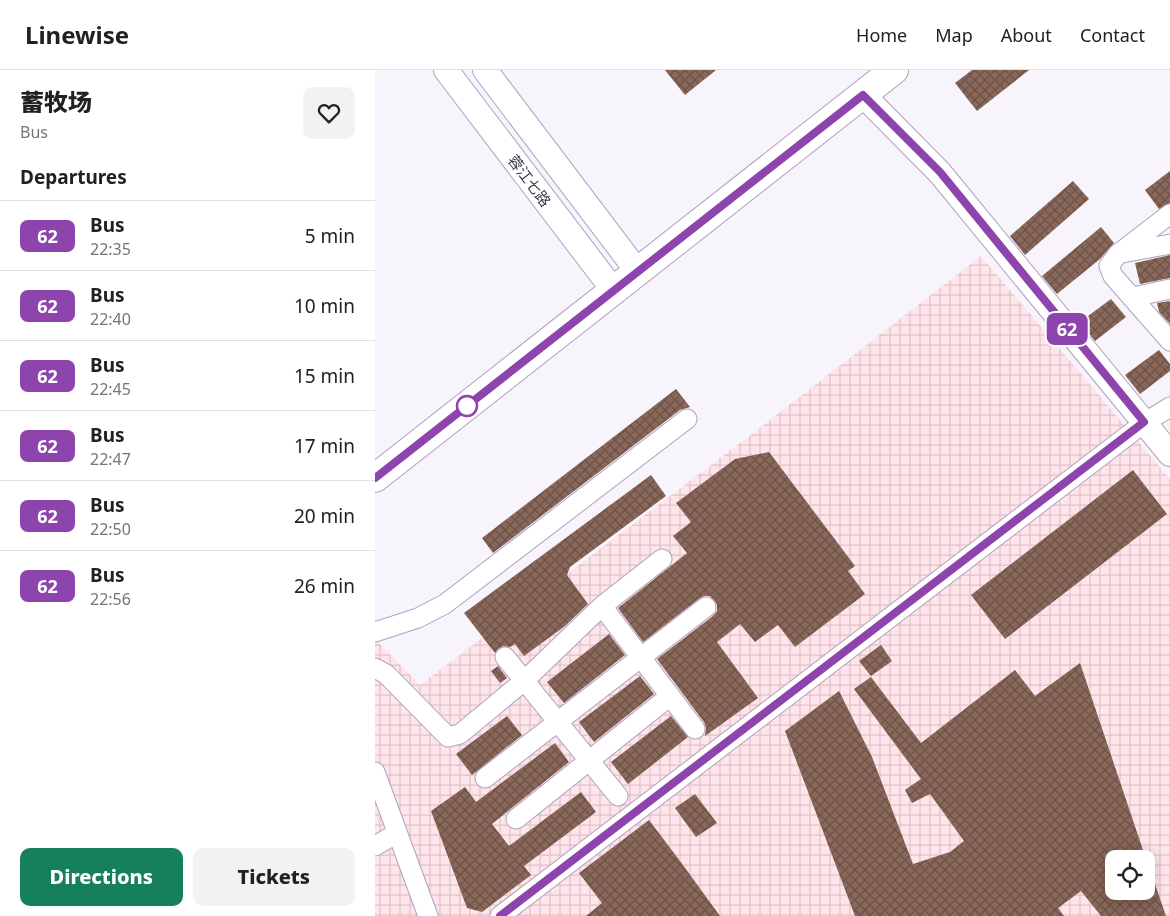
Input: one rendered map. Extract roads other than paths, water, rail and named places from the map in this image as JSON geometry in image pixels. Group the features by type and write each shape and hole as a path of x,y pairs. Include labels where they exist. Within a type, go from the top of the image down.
{"highway":[{"path":"375,478 632,265 865,82 894,70"},
{"path":"375,455 608,284"}],"main road":[{"name":"蓉江七路","path":"446,70 608,284"},
{"path":"485,70 632,265"},
{"path":"865,82 1170,454"}],"street":[{"path":"1169,339 1113,276 1109,266 1118,254 1170,214"},
{"path":"1118,254 1170,244"},
{"path":"1133,297 1170,289"},
{"path":"500,916 1144,422 1170,407"},
{"path":"375,632 418,618 445,604 687,419"},
{"path":"375,668 386,674 448,736 460,734 525,681 602,606 662,559"},
{"path":"602,606 695,729"},
{"path":"485,778 706,607"},
{"path":"505,657 617,796"},
{"path":"516,819 670,696"},
{"path":"375,772 428,916"},
{"path":"375,846 397,833"}]}
